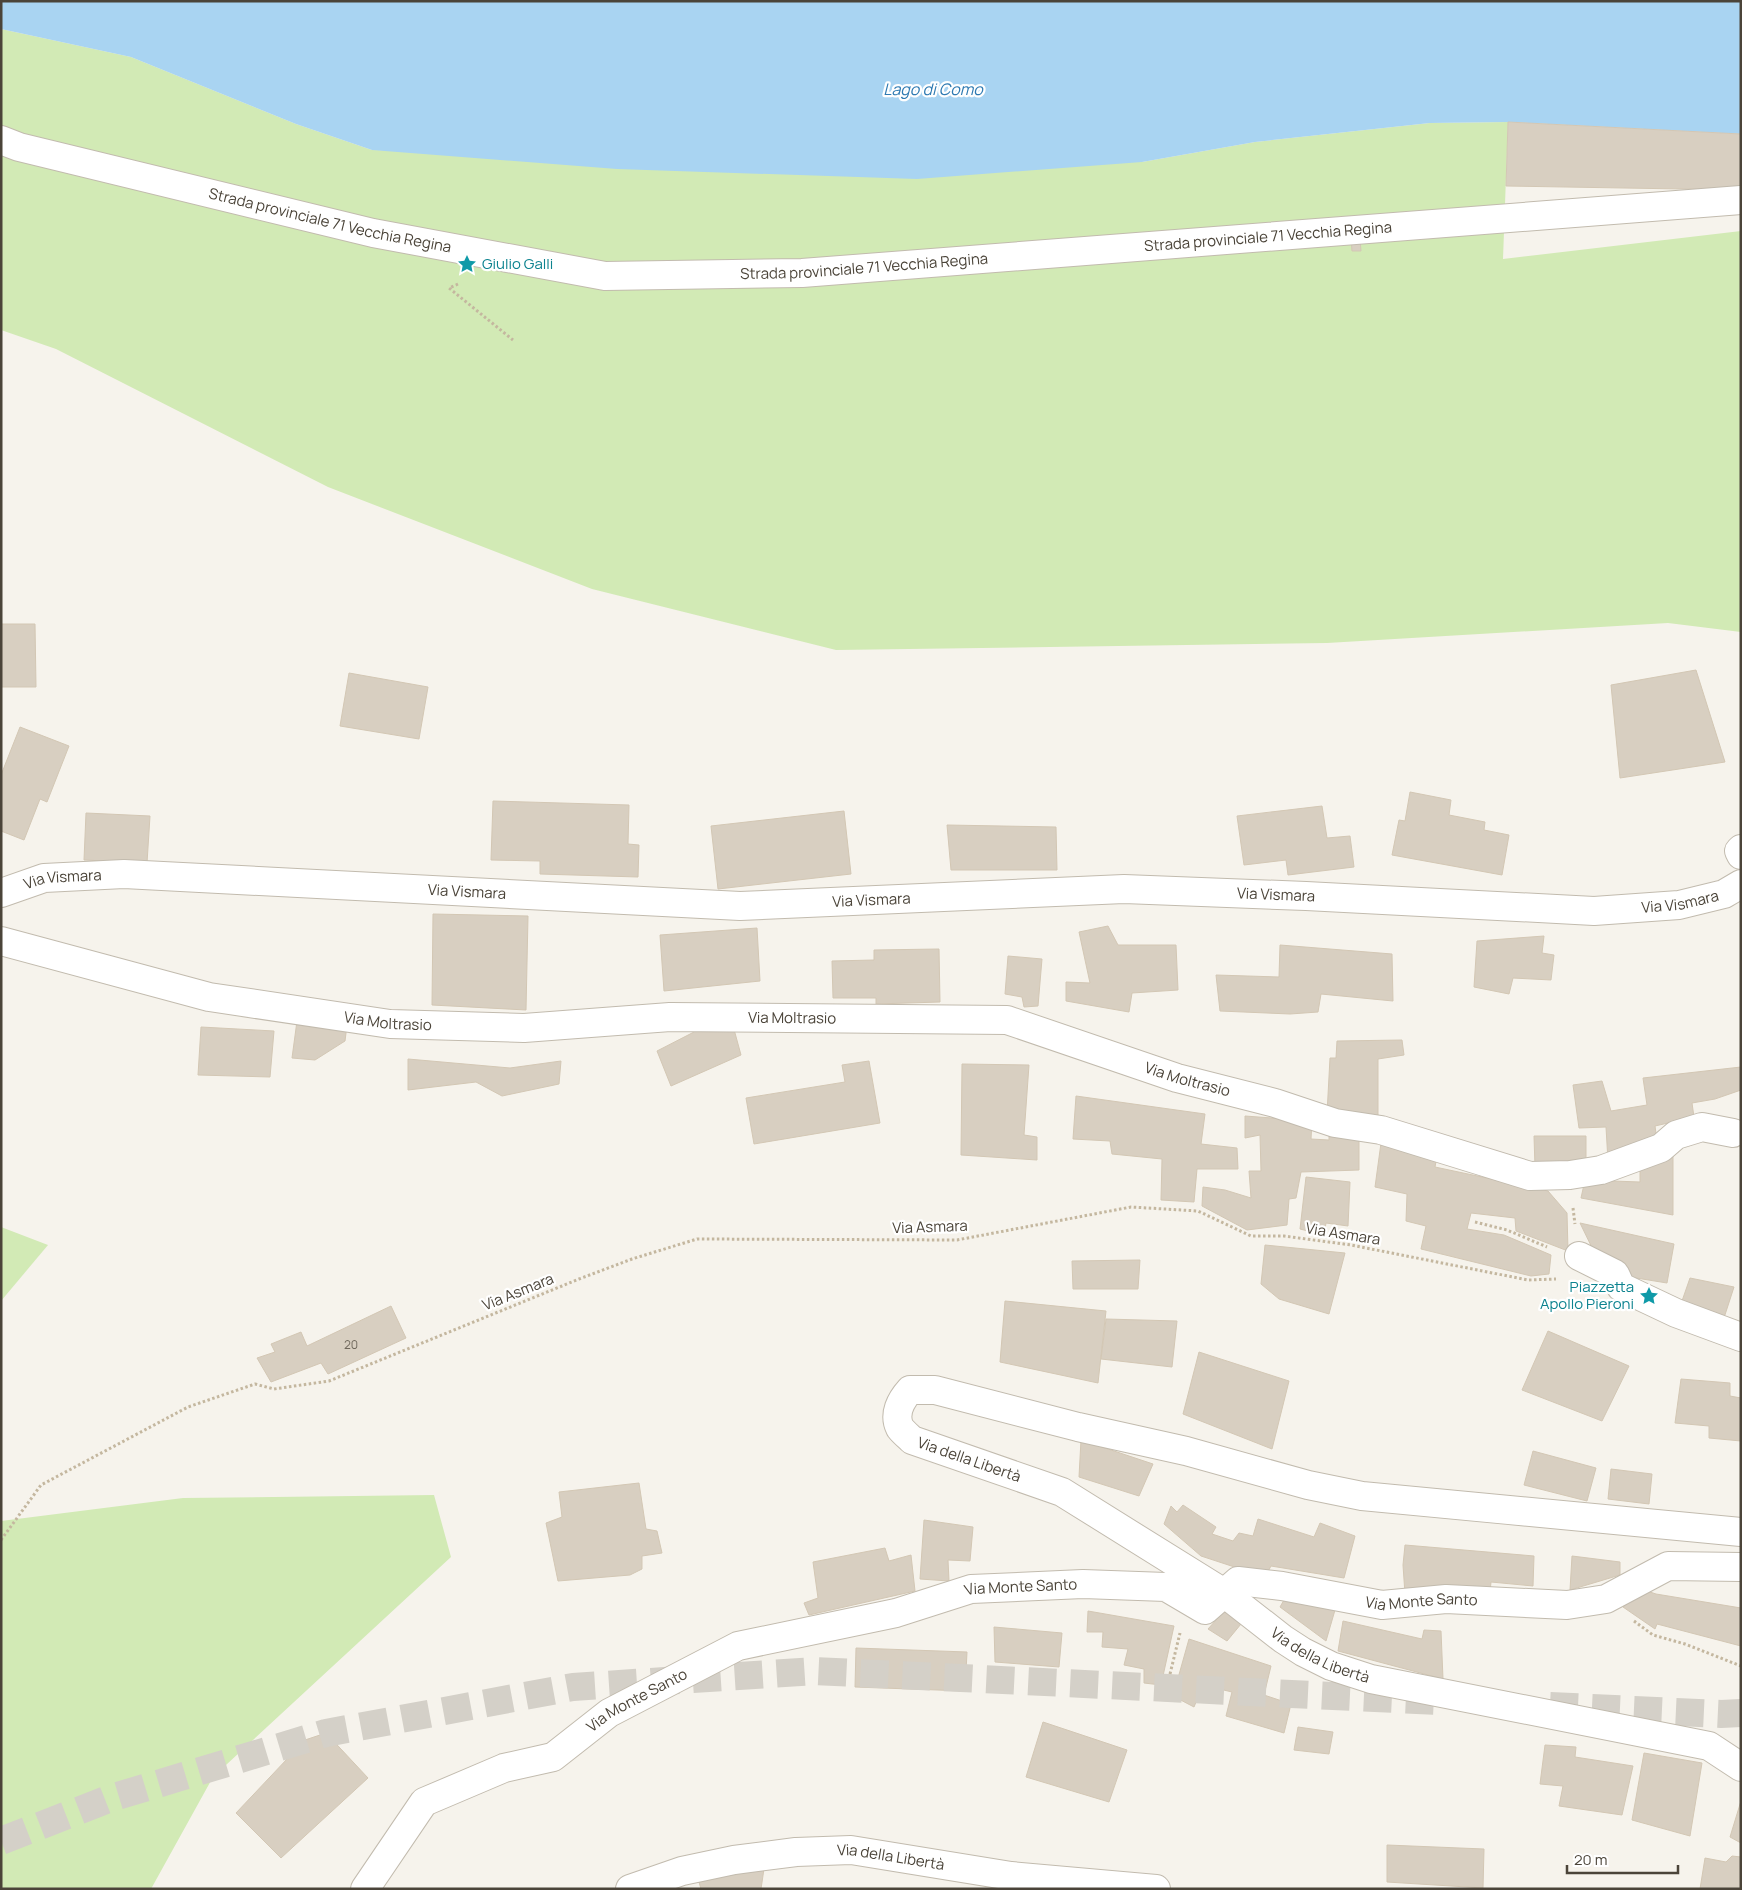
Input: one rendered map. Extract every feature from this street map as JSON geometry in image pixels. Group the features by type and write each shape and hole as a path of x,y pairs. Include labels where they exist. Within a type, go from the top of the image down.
{"street":[{"name":"Strada provinciale 71 Vecchia Regina","path":"1,140 19,147 373,233 605,276 802,273 1741,200"},
{"path":"1741,849 1739,851 1741,855"},
{"name":"Via Vismara","path":"1,893 44,878 124,874 740,906 1124,889 1306,896 1594,911 1679,905 1724,894 1741,884"},
{"name":"Via Moltrasio","path":"1,941 208,997 390,1024 524,1028 670,1017 1007,1020 1177,1078 1275,1103 1335,1123 1381,1130 1530,1176 1570,1175"},
{"path":"1570,1175 1602,1170 1661,1148 1676,1134 1702,1127 1738,1139"},
{"path":"1579,1256 1615,1274 1621,1287 1676,1313 1741,1337"},
{"name":"Via della Libertà","path":"1741,1532 1362,1496 1308,1485 1186,1451 1070,1425 936,1390 910,1390 900,1401 898,1414 900,1428 912,1440 1062,1492 1224,1594 1303,1652 1331,1666 1371,1679 1709,1746 1741,1767"},
{"name":"Via Monte Santo","path":"365,1889 424,1802 504,1768 553,1757 609,1713 738,1646 896,1613 971,1589 1083,1584 1166,1587 1205,1610 1238,1581 1282,1586 1382,1604 1446,1599 1567,1605 1606,1599 1668,1566 1741,1567"},
{"name":"Via della Libertà","path":"630,1889 682,1871 734,1860 796,1852 851,1850 1011,1876 1156,1889"}],"path":[{"path":"466,281 448,288 513,340"},
{"path":"1475,1222 1507,1230 1563,1254 1579,1256 1570,1175"},
{"name":"Via Asmara","path":"1,1540 41,1485 188,1407 255,1384 274,1389 329,1381 579,1279 632,1259 698,1239 957,1240 1131,1208 1198,1211 1251,1236 1284,1236 1351,1245 1528,1280 1565,1279"},
{"path":"1606,1599 1653,1635 1685,1644 1741,1666"}],"green space":[{"path":"1,29 131,57 296,124 372,150 1142,162 1255,142 1430,123 1508,122 1503,259 1741,231 1741,632 1668,623 1327,643 836,650 592,589 328,487 56,349 1,330"},
{"path":"1,1227 48,1245 1,1301"},
{"path":"434,1495 451,1557 213,1777 151,1889 1,1889 1,1521 183,1498"}],"water":[{"name":"Lago di Como","path":"1,1 1741,1 1741,134 1508,122 1430,123 1255,142 1142,162 917,179 617,169 372,150 296,124 131,57 1,29"}],"building":[{"path":"1508,122 1741,134 1741,190 1506,186"},
{"path":"1351,239 1360,239 1361,251 1352,251"},
{"path":"1,624 35,624 36,687 1,687"},
{"path":"1696,670 1725,762 1620,778 1611,685"},
{"path":"349,673 428,687 419,739 340,726"},
{"path":"20,727 69,746 47,802 40,799 24,840 1,831 1,775"},
{"path":"1410,792 1451,800 1449,815 1485,822 1484,830 1509,835 1502,875 1392,855 1399,820 1405,821"},
{"path":"493,801 629,805 628,844 639,845 638,877 540,874 540,861 491,860"},
{"path":"1322,806 1327,838 1350,836 1354,867 1288,875 1286,860 1244,865 1237,816"},
{"path":"844,811 851,874 718,889 711,826"},
{"path":"86,813 150,816 147,863 84,860"},
{"path":"947,825 1056,827 1057,870 951,870"},
{"path":"433,914 528,916 526,1010 432,1005"},
{"path":"1108,926 1118,945 1176,945 1178,990 1132,993 1129,1012 1066,1001 1066,982 1090,983 1079,932"},
{"path":"757,928 760,981 664,991 660,935"},
{"path":"1544,936 1542,953 1554,955 1551,980 1513,978 1509,994 1474,987 1477,941"},
{"path":"1280,945 1392,954 1393,1001 1321,994 1318,1012 1290,1014 1220,1011 1216,975 1279,977"},
{"path":"939,949 940,1002 876,1004 876,998 833,998 832,961 874,960 874,950"},
{"path":"1008,956 1042,959 1038,1006 1024,1007 1022,997 1005,994"},
{"path":"297,1021 347,1025 345,1041 315,1060 292,1058"},
{"path":"732,1022 741,1055 671,1086 657,1051 694,1032 695,1026"},
{"path":"201,1027 274,1031 270,1077 198,1075"},
{"path":"1402,1040 1404,1055 1378,1059 1378,1117 1327,1114 1330,1058 1336,1058 1337,1041"},
{"path":"408,1059 510,1068 561,1061 559,1084 502,1096 476,1082 408,1090"},
{"path":"869,1061 880,1123 754,1144 746,1098 845,1082 842,1065"},
{"path":"962,1064 1029,1065 1024,1135 1037,1137 1037,1160 961,1155"},
{"path":"1741,1067 1741,1090 1715,1099 1692,1103 1694,1117 1655,1126 1657,1141 1608,1161 1606,1127 1579,1128 1573,1085 1602,1081 1611,1111 1647,1105 1643,1078"},
{"path":"1076,1096 1205,1114 1201,1144 1237,1148 1238,1169 1197,1169 1194,1202 1161,1200 1162,1159 1112,1154 1110,1141 1073,1139"},
{"path":"1245,1116 1312,1121 1311,1139 1329,1140 1329,1134 1359,1138 1359,1170 1301,1172 1296,1198 1289,1199 1287,1225 1247,1230 1202,1206 1203,1187 1225,1190 1251,1198 1249,1171 1261,1171 1260,1135 1245,1138"},
{"path":"1534,1136 1586,1136 1586,1166 1535,1167"},
{"path":"1381,1143 1437,1156 1435,1167 1548,1191 1567,1213 1568,1251 1516,1231 1515,1218 1471,1213 1467,1229 1504,1235 1551,1255 1549,1274 1531,1276 1421,1249 1426,1226 1406,1221 1407,1194 1375,1187"},
{"path":"1673,1153 1673,1215 1581,1198 1585,1180 1640,1182 1640,1165"},
{"path":"1306,1177 1350,1182 1348,1226 1326,1223 1324,1235 1300,1229"},
{"path":"1580,1223 1674,1244 1667,1283 1630,1277 1597,1258"},
{"path":"1265,1245 1345,1253 1329,1314 1279,1299 1261,1284"},
{"path":"1140,1260 1138,1289 1073,1289 1072,1261"},
{"path":"1690,1278 1734,1287 1722,1324 1682,1301"},
{"path":"1005,1301 1106,1311 1098,1383 1000,1362"},
{"path":"391,1306 406,1338 328,1374 321,1363 271,1382 257,1358 275,1352 271,1344 301,1332 307,1346"},
{"path":"1106,1319 1177,1321 1172,1367 1101,1359"},
{"path":"1548,1331 1629,1366 1602,1421 1522,1390"},
{"path":"1199,1352 1289,1381 1272,1449 1183,1414"},
{"path":"1681,1379 1730,1383 1730,1396 1741,1398 1741,1441 1709,1438 1709,1426 1675,1423"},
{"path":"1081,1440 1153,1464 1139,1496 1079,1477"},
{"path":"1533,1451 1596,1468 1587,1501 1524,1485"},
{"path":"1611,1469 1652,1474 1649,1504 1608,1499"},
{"path":"639,1483 646,1529 657,1531 662,1553 642,1556 642,1569 630,1575 558,1581 546,1523 562,1517 559,1492"},
{"path":"1183,1505 1216,1527 1212,1534 1233,1541 1239,1533 1253,1536 1258,1519 1314,1537 1320,1523 1355,1536 1344,1578 1271,1566 1265,1577 1201,1556 1164,1524 1171,1506 1177,1512"},
{"path":"924,1520 973,1527 970,1561 948,1560 949,1581 920,1579"},
{"path":"1405,1545 1534,1556 1533,1586 1491,1582 1490,1592 1405,1594 1403,1565"},
{"path":"885,1548 889,1561 911,1555 915,1591 809,1615 804,1603 818,1598 813,1562"},
{"path":"1572,1556 1620,1562 1620,1575 1570,1590"},
{"path":"1644,1590 1656,1594 1741,1608 1741,1646 1657,1624 1655,1629 1623,1607"},
{"path":"1284,1600 1335,1610 1326,1641 1280,1607"},
{"path":"1225,1610 1241,1624 1227,1641 1208,1629"},
{"path":"1088,1611 1174,1626 1161,1685 1144,1683 1144,1669 1124,1665 1128,1649 1102,1647 1103,1632 1087,1632"},
{"path":"1343,1621 1422,1639 1424,1630 1441,1631 1443,1679 1338,1651"},
{"path":"994,1627 1062,1633 1059,1667 995,1662"},
{"path":"1189,1639 1271,1666 1264,1695 1291,1704 1284,1733 1226,1716 1232,1692 1203,1685 1194,1707 1173,1696"},
{"path":"856,1648 967,1652 965,1691 855,1687"},
{"path":"1043,1722 1127,1750 1109,1802 1026,1777"},
{"path":"1298,1727 1333,1732 1329,1754 1294,1750"},
{"path":"326,1733 368,1778 281,1858 236,1813 305,1740"},
{"path":"1545,1745 1576,1747 1575,1757 1633,1766 1622,1815 1559,1806 1563,1786 1540,1784"},
{"path":"1644,1753 1702,1763 1690,1836 1632,1820"},
{"path":"1741,1801 1741,1843 1730,1837"},
{"path":"1387,1845 1484,1849 1483,1888 1387,1882"},
{"path":"1732,1856 1741,1857 1741,1889 1700,1889 1705,1858 1726,1862"},
{"path":"765,1862 761,1889 701,1889 697,1875"}],"tunnel":[{"path":"1,1841 111,1798 326,1733 573,1687 815,1671 1437,1701"},
{"path":"1550,1706 1721,1714 1741,1713"}],"place":[{"name":"Giulio Galli","path":"467,264"},
{"name":"Piazzetta Apollo Pieroni","path":"1649,1296"}]}
